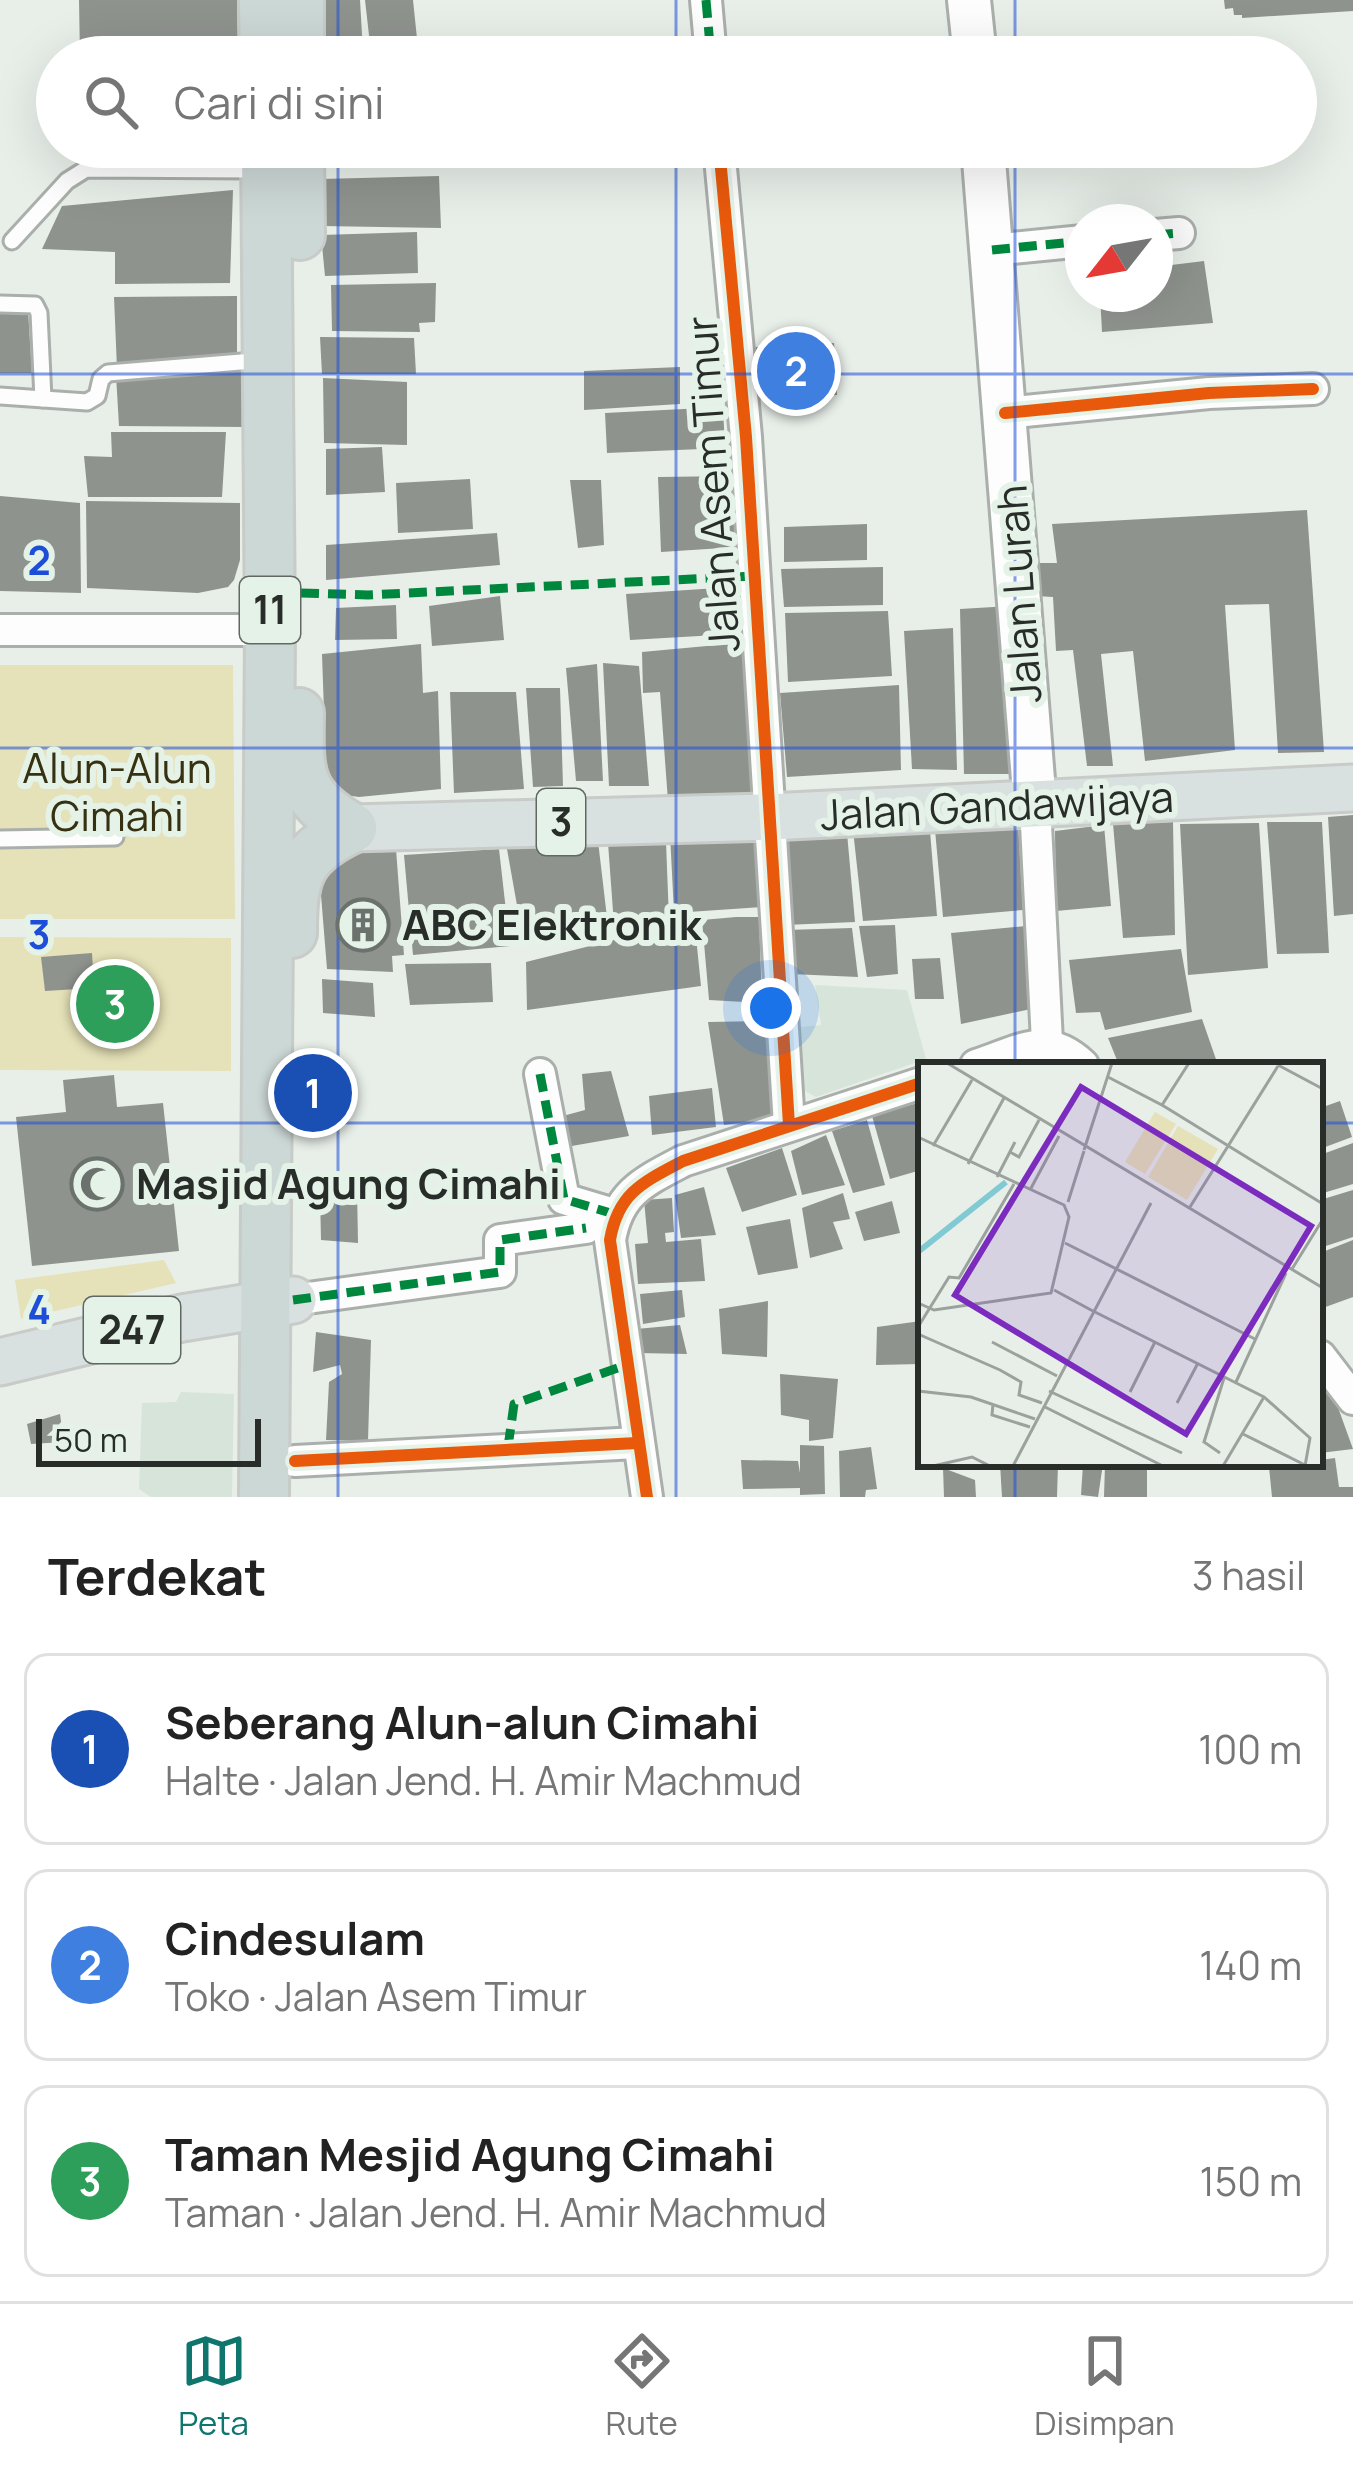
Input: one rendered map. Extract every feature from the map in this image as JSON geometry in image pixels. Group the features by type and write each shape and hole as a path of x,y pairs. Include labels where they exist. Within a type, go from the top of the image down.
{"highway":[{"path":"264,0 265,36"},
{"path":"299,0 299,36"},
{"name":"11","path":"276,168 267,360 283,1487"},
{"name":"11","path":"277,168 298,762 305,788 315,802 352,828 330,839 304,862 292,903 280,1301"}],"main road":[{"path":"969,0 972,36"},
{"name":"Jalan Lurah","path":"985,168 1035,806"},
{"name":"Jalan Gandawijaya","path":"352,828 769,817 1353,788"},
{"name":"247","path":"0,1362 182,1318 280,1301"}],"street":[{"path":"706,0 709,36"},
{"name":"Jalan Asem Timur","path":"721,168 746,437 789,1125"},
{"path":"992,250 1065,243"},
{"path":"1005,413 1209,393 1313,389"},
{"path":"0,630 270,630"},
{"name":"Jalan Lurah","path":"1035,806 1047,1042"},
{"path":"985,1062 1047,1042 1066,1048 1080,1062"},
{"path":"540,1074 564,1199 614,1214"},
{"path":"646,1497 610,1240 614,1214 650,1178 683,1161 918,1084"},
{"path":"280,1301 500,1271 500,1240 586,1228"},
{"path":"1323,1360 1353,1399"},
{"path":"283,1487 637,1443"}],"lane":[{"path":"12,241 67,182 86,169 100,168"},
{"path":"0,304 34,305 39,313 44,399"},
{"path":"0,396 94,400 108,373 267,360"},
{"path":"0,839 115,837"}],"shaded area":[{"path":"815,985 907,990 926,1059 816,1097 797,1087 792,1028 821,1025"},
{"path":"181,1392 234,1394 232,1497 151,1497 139,1489 142,1403 176,1402"}],"green space":[{"name":"Alun-Alun Cimahi","path":"0,665 233,665 235,919 0,919"},
{"path":"0,937 231,938 231,1071 0,1070"},
{"path":"164,1260 176,1283 21,1319 15,1280"}],"building":[{"path":"79,0 237,0 238,36 80,36"},
{"path":"324,0 360,0 362,36 325,36"},
{"path":"365,0 413,0 417,36 369,36"},
{"path":"1224,0 1353,0 1353,11 1242,18 1234,15 1233,8 1225,9"},
{"path":"439,176 441,228 321,226 321,179"},
{"path":"233,190 230,283 115,284 115,252 42,249 62,206"},
{"path":"417,232 418,273 325,276 321,235"},
{"path":"1204,261 1213,323 1102,332 1101,312 1173,312 1173,265"},
{"path":"436,283 435,322 419,323 420,332 332,331 331,285"},
{"path":"237,296 237,359 117,369 114,297"},
{"path":"0,310 28,310 32,373 0,373"},
{"path":"320,337 414,338 416,374 322,374"},
{"path":"834,343 837,395 758,399 756,347"},
{"path":"245,366 245,427 119,426 116,375"},
{"path":"680,367 680,404 584,410 584,371"},
{"path":"323,378 407,382 407,445 324,443"},
{"path":"723,407 725,448 607,453 605,413"},
{"path":"111,432 226,432 222,497 88,497 84,456 112,457"},
{"path":"382,447 385,492 326,495 326,449"},
{"path":"732,476 738,547 661,552 658,477"},
{"path":"470,479 473,529 398,533 396,483"},
{"path":"570,480 601,480 604,545 578,548"},
{"path":"0,496 80,503 81,593 0,591"},
{"path":"86,501 240,503 240,560 234,580 228,587 198,593 87,588"},
{"path":"1307,510 1324,752 1278,753 1269,604 1225,605 1235,750 1145,761 1133,651 1101,654 1113,766 1087,766 1073,650 1056,651 1053,597 1035,596 1037,563 1057,563 1052,524"},
{"path":"867,524 867,560 784,562 784,527"},
{"path":"497,533 500,565 326,580 326,545"},
{"path":"883,567 883,605 784,607 781,569"},
{"path":"733,587 734,634 630,640 626,594"},
{"path":"500,596 504,640 432,646 429,606"},
{"path":"396,605 397,639 335,640 336,608"},
{"path":"1010,606 1015,774 964,774 960,609"},
{"path":"888,611 892,676 788,682 785,613"},
{"path":"953,628 957,770 912,769 904,631"},
{"path":"750,642 757,809 669,815 660,692 643,693 642,652"},
{"path":"421,644 423,693 438,691 441,789 344,795 332,785 326,769 322,654"},
{"path":"603,663 639,666 649,786 609,786"},
{"path":"597,664 603,781 576,781 566,668"},
{"path":"899,685 901,770 787,777 780,693"},
{"path":"526,688 560,688 563,786 533,787"},
{"path":"450,692 516,692 524,789 454,793"},
{"path":"1353,815 1353,914 1334,916 1328,817"},
{"path":"1018,822 1023,910 943,917 935,830"},
{"path":"1173,822 1175,935 1123,938 1113,824"},
{"path":"1267,822 1322,822 1329,953 1277,954"},
{"path":"1259,823 1268,968 1188,975 1180,824"},
{"path":"1104,825 1111,906 1056,911 1055,831"},
{"path":"853,830 930,831 937,916 863,921"},
{"path":"759,831 762,907 674,913 670,834"},
{"path":"780,831 847,833 855,922 785,925"},
{"path":"598,841 608,926 523,939 507,849"},
{"path":"666,842 669,920 614,925 608,843"},
{"name":"ABC Elektronik","path":"396,849 404,955 392,956 393,972 327,969 321,895 325,867 356,851"},
{"path":"499,849 510,946 413,955 404,855"},
{"path":"759,917 762,1003 709,1000 702,920"},
{"path":"895,925 898,974 867,977 859,926"},
{"path":"1026,926 1031,1009 961,1024 951,933"},
{"path":"695,927 701,986 527,1010 526,962 654,930"},
{"path":"852,928 858,977 791,974 786,930"},
{"path":"1181,949 1192,1012 1105,1030 1100,1012 1076,1013 1069,960"},
{"path":"92,953 94,988 45,991 41,957"},
{"path":"940,958 944,999 915,999 912,959"},
{"path":"491,963 493,1002 410,1005 405,964"},
{"path":"322,979 373,983 375,1017 323,1013"},
{"path":"1202,1019 1217,1062 1118,1062 1108,1038"},
{"path":"770,1021 774,1118 724,1125 708,1022"},
{"path":"611,1071 629,1136 566,1147 559,1117 585,1110 582,1074"},
{"name":"Masjid Agung Cimahi","path":"114,1075 117,1107 163,1103 179,1251 32,1266 16,1117 66,1112 63,1080"},
{"path":"712,1088 716,1127 652,1135 649,1096"},
{"path":"1340,1101 1352,1137 1323,1148 1323,1107"},
{"path":"918,1103 918,1171 890,1179 872,1116"},
{"path":"867,1120 885,1185 853,1193 832,1131"},
{"path":"826,1135 845,1185 802,1195 791,1151"},
{"path":"1353,1143 1353,1184 1323,1193 1323,1154"},
{"path":"782,1148 797,1195 742,1212 726,1168"},
{"path":"704,1187 716,1235 681,1238 675,1195"},
{"path":"357,1188 358,1243 321,1240 320,1195"},
{"path":"1353,1190 1353,1237 1323,1247 1323,1199"},
{"path":"843,1193 850,1219 833,1222 843,1249 810,1258 802,1208"},
{"path":"672,1198 674,1232 665,1233 666,1242 701,1239 705,1281 638,1284 635,1244 648,1243 644,1200"},
{"path":"892,1201 900,1233 864,1241 855,1212"},
{"path":"790,1219 798,1268 758,1275 746,1227"},
{"path":"1353,1240 1353,1297 1323,1308 1323,1252"},
{"path":"682,1290 685,1317 643,1324 640,1294"},
{"path":"768,1301 767,1357 722,1354 719,1309"},
{"path":"918,1321 918,1364 876,1365 877,1327"},
{"path":"680,1325 687,1354 638,1353 636,1329"},
{"path":"316,1332 371,1340 368,1441 326,1440 329,1382 342,1374 340,1365 313,1372"},
{"path":"780,1374 838,1379 833,1438 809,1441 809,1420 781,1415"},
{"path":"1331,1388 1353,1449 1323,1453 1323,1389"},
{"path":"60,1414 64,1442 31,1444 27,1424"},
{"path":"800,1445 824,1446 825,1494 800,1495 800,1488 743,1489 741,1460 798,1461 800,1473"},
{"path":"871,1447 877,1489 866,1490 865,1497 840,1497 839,1451"},
{"path":"1335,1458 1339,1487 1353,1487 1353,1497 1272,1497 1269,1467 1323,1467 1323,1460"},
{"path":"1000,1467 1058,1467 1057,1497 1002,1497"},
{"path":"1083,1467 1103,1467 1098,1497 1081,1495"},
{"path":"1105,1467 1147,1467 1147,1497 1104,1497"},
{"path":"943,1468 975,1480 976,1497 944,1497"}],"marked path":[{"path":"706,0 709,36"},
{"path":"1173,234 1179,233"},
{"path":"992,250 1065,243"},
{"path":"301,593 368,595 754,576"},
{"path":"540,1074 564,1199 614,1214"},
{"path":"293,1300 500,1272 500,1240 586,1228"},
{"path":"508,1447 514,1404 626,1365"}],"cycle path":[{"path":"721,168 746,437 789,1125"},
{"path":"1005,413 1209,393 1313,389"},
{"path":"647,1497 610,1240 626,1200 644,1183 683,1161 918,1084"},
{"path":"295,1461 637,1443"}],"place":[{"name":"Cindesulam","path":"796,371"},
{"name":"ABC Elektronik","path":"363,925"},
{"name":"Taman Mesjid Agung Cimahi","path":"115,1004"},
{"name":"Seberang Alun-alun Cimahi","path":"313,1093"},
{"name":"Masjid Agung Cimahi","path":"97,1184"}]}
